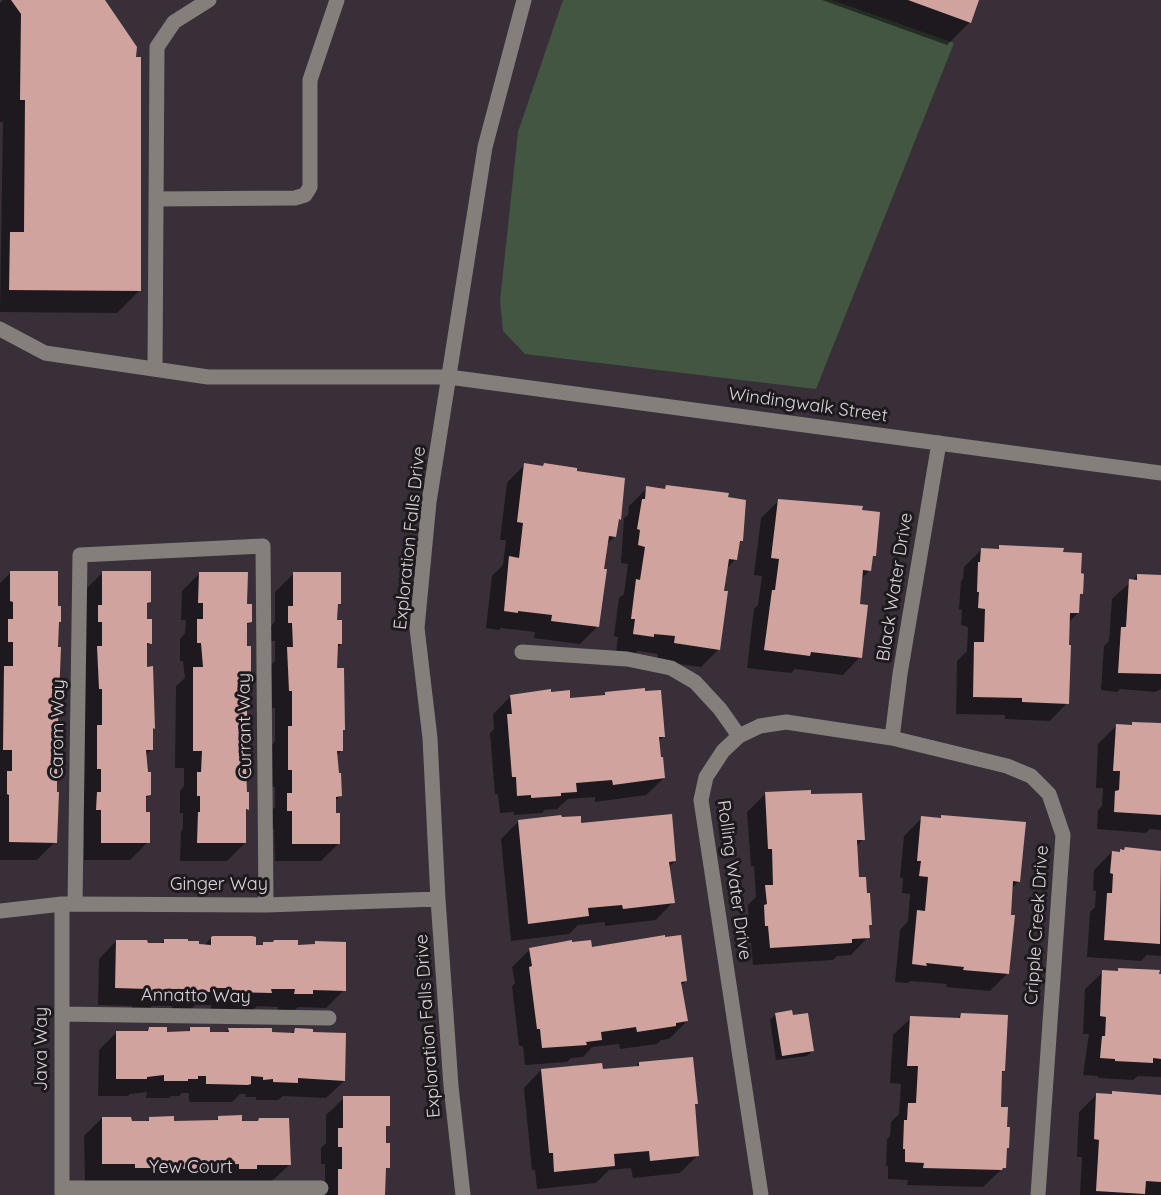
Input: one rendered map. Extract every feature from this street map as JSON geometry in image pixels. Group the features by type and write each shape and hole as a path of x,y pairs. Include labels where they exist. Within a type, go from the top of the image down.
{"street":[{"path":"154,369 157,47 174,22 209,0"},
{"path":"156,199 295,198 305,195 310,187 310,80 337,0"},
{"name":"Exploration Falls Drive","path":"463,1195 451,1086 430,738 417,628 429,502 485,147 524,0"},
{"name":"Windingwalk Street","path":"0,329 45,353 208,377 449,377 1161,473"},
{"name":"Black Water Drive","path":"892,738 900,674 939,443"},
{"name":"Carom Way","path":"69,904 80,555 262,546"},
{"name":"Currant Way","path":"262,546 266,905"},
{"path":"522,652 627,659 671,668 695,682 720,709 738,736"},
{"name":"Rolling Water Drive","path":"761,1195 701,800 706,777 723,751 738,736 760,726 786,722 892,738"},
{"name":"Cripple Creek Drive","path":"892,738 1007,766 1031,776 1049,794 1063,835 1038,1195"},
{"name":"Ginger Way","path":"0,911 69,904 266,905 438,899"},
{"name":"Java Way","path":"62,1192 62,1014 69,904"},
{"name":"Annatto Way","path":"62,1014 329,1018"},
{"name":"Yew Court","path":"62,1192 321,1188"}],"green space":[{"path":"563,0 832,0 954,43 816,389 525,354 503,331 500,301 518,132"}],"building":[{"path":"11,0 105,0 137,47 136,57 141,57 141,291 9,290 10,232 24,232 25,100 20,100 21,14"},
{"path":"908,0 979,0 971,23"},
{"path":"524,463 543,466 544,463 577,468 577,471 625,478 621,520 619,519 616,537 609,536 599,627 551,621 552,615 504,611 509,556 519,558 523,523 517,522"},
{"path":"666,485 729,493 728,497 746,500 743,541 740,541 737,560 729,559 724,591 728,591 720,650 674,643 675,636 654,634 654,637 633,634 635,619 631,619 636,579 640,580 645,547 638,545 640,530 637,529 642,499 645,499 646,486 665,489"},
{"path":"778,499 863,506 862,510 880,512 876,556 873,556 871,571 863,570 860,604 868,605 862,658 811,652 810,656 764,650 772,590 775,590 779,559 771,558"},
{"path":"999,545 1064,548 1063,552 1082,553 1083,594 1080,594 1079,613 1070,613 1069,704 1022,702 1022,698 973,697 974,642 984,642 985,609 978,608 978,562 980,562 981,548 999,549"},
{"path":"10,571 58,571 58,606 61,606 58,647 61,647 58,724 61,725 61,768 57,768 57,792 59,792 57,843 9,842 7,771 12,771 12,750 3,750 4,666 13,666 13,642 8,642 8,619 13,619 13,602 10,601"},
{"path":"102,571 151,571 151,602 147,603 147,619 152,619 152,644 147,643 147,667 153,666 155,729 153,728 153,750 146,750 148,772 151,772 151,795 146,796 146,812 150,812 150,843 101,843 101,810 96,810 97,792 101,792 101,769 97,769 97,725 102,725 102,689 99,689 97,646 102,646 102,622 98,622 98,605 102,605"},
{"path":"199,572 248,572 247,604 252,604 252,622 247,623 247,646 251,646 251,689 247,689 250,769 246,769 249,810 246,809 246,843 197,843 200,796 197,796 197,772 201,772 202,751 193,751 193,667 203,667 201,643 197,643 197,619 203,619 203,603 198,603"},
{"path":"293,572 341,572 341,604 338,604 337,620 342,620 342,644 338,644 337,668 344,668 345,730 343,730 343,751 337,751 342,796 336,797 336,813 340,813 340,844 292,844 292,811 287,811 287,793 292,793 292,770 288,770 288,726 292,726 292,691 289,691 287,647 293,647 292,623 288,623 288,606 293,606"},
{"path":"1137,574 1161,575 1161,674 1118,673 1121,627 1126,627 1129,579 1137,580"},
{"path":"645,688 645,691 661,690 665,737 659,737 665,778 613,785 612,780 576,783 577,792 561,793 561,796 531,798 531,795 517,796 516,777 512,777 507,714 512,714 510,695 551,689 551,692 570,690 570,698"},
{"path":"1132,722 1161,723 1161,815 1114,812 1115,791 1119,790 1120,771 1113,771 1116,724 1132,725"},
{"path":"811,790 811,794 862,793 865,840 857,840 859,877 866,877 867,893 870,893 872,925 869,925 870,938 852,939 852,943 770,948 768,926 765,926 764,905 767,904 765,885 773,885 772,849 768,849 765,792"},
{"path":"672,814 676,861 669,862 675,903 623,909 622,905 588,908 589,916 528,924 518,820 561,815 562,817 581,816 581,823"},
{"path":"941,815 1026,822 1020,882 1013,881 1011,915 1015,915 1009,974 963,970 964,967 926,963 927,966 912,964 917,910 925,911 928,877 919,876 921,861 917,861 921,816 941,818"},
{"path":"1125,847 1161,851 1160,944 1104,940 1107,893 1112,893 1113,874 1110,873 1112,851 1120,852 1120,849 1124,850"},
{"path":"665,935 665,937 681,935 687,981 681,982 688,1021 676,1023 676,1026 637,1032 636,1027 601,1032 602,1040 586,1042 587,1045 542,1048 540,1029 537,1029 529,967 532,966 529,948 572,940 572,942 591,940 592,947"},
{"path":"213,936 252,936 256,937 256,945 263,945 263,942 274,940 298,940 298,945 315,944 315,941 346,942 346,991 313,990 313,994 294,994 295,989 271,989 272,993 228,992 228,988 210,988 210,992 190,993 190,989 167,989 167,993 149,992 149,989 115,988 116,940 147,940 148,943 164,943 164,939 188,939 188,941 199,941 199,944 211,945"},
{"path":"1118,968 1160,970 1161,1059 1153,1058 1153,1063 1100,1058 1106,1017 1100,1016 1102,970 1118,971"},
{"path":"792,1010 793,1015 808,1013 814,1051 782,1056 775,1013"},
{"path":"961,1013 1008,1015 1001,1107 1008,1107 1007,1127 1010,1127 1006,1168 1002,1170 923,1168 924,1163 905,1162 904,1120 907,1120 908,1103 916,1103 918,1066 907,1066 910,1016 960,1018"},
{"path":"149,1027 167,1027 167,1032 190,1031 190,1027 210,1027 210,1032 229,1032 228,1028 272,1028 272,1032 294,1033 295,1028 313,1029 313,1032 346,1033 345,1081 298,1078 298,1083 273,1082 273,1079 263,1080 263,1077 251,1076 251,1084 248,1085 206,1084 206,1076 198,1076 198,1079 188,1079 188,1081 164,1081 164,1075 147,1077 147,1079 116,1079 116,1031 148,1031"},
{"path":"693,1057 698,1104 695,1104 699,1156 650,1161 649,1151 614,1154 615,1166 554,1172 553,1153 549,1153 541,1069 602,1063 603,1069 639,1066 639,1062"},
{"path":"1112,1091 1161,1095 1161,1182 1146,1181 1145,1194 1096,1191 1099,1140 1094,1139 1096,1093 1112,1094"},
{"path":"343,1096 390,1096 390,1126 386,1126 386,1143 390,1143 390,1168 386,1168 385,1195 338,1195 338,1169 342,1169 342,1147 338,1147 338,1128 343,1128"},
{"path":"242,1115 242,1121 258,1121 259,1118 289,1118 291,1165 257,1165 257,1169 239,1169 239,1164 216,1165 216,1169 175,1169 176,1164 153,1164 153,1168 135,1168 135,1164 102,1164 102,1117 131,1117 132,1121 149,1121 149,1117 174,1116 174,1121 218,1120 218,1116"}]}
